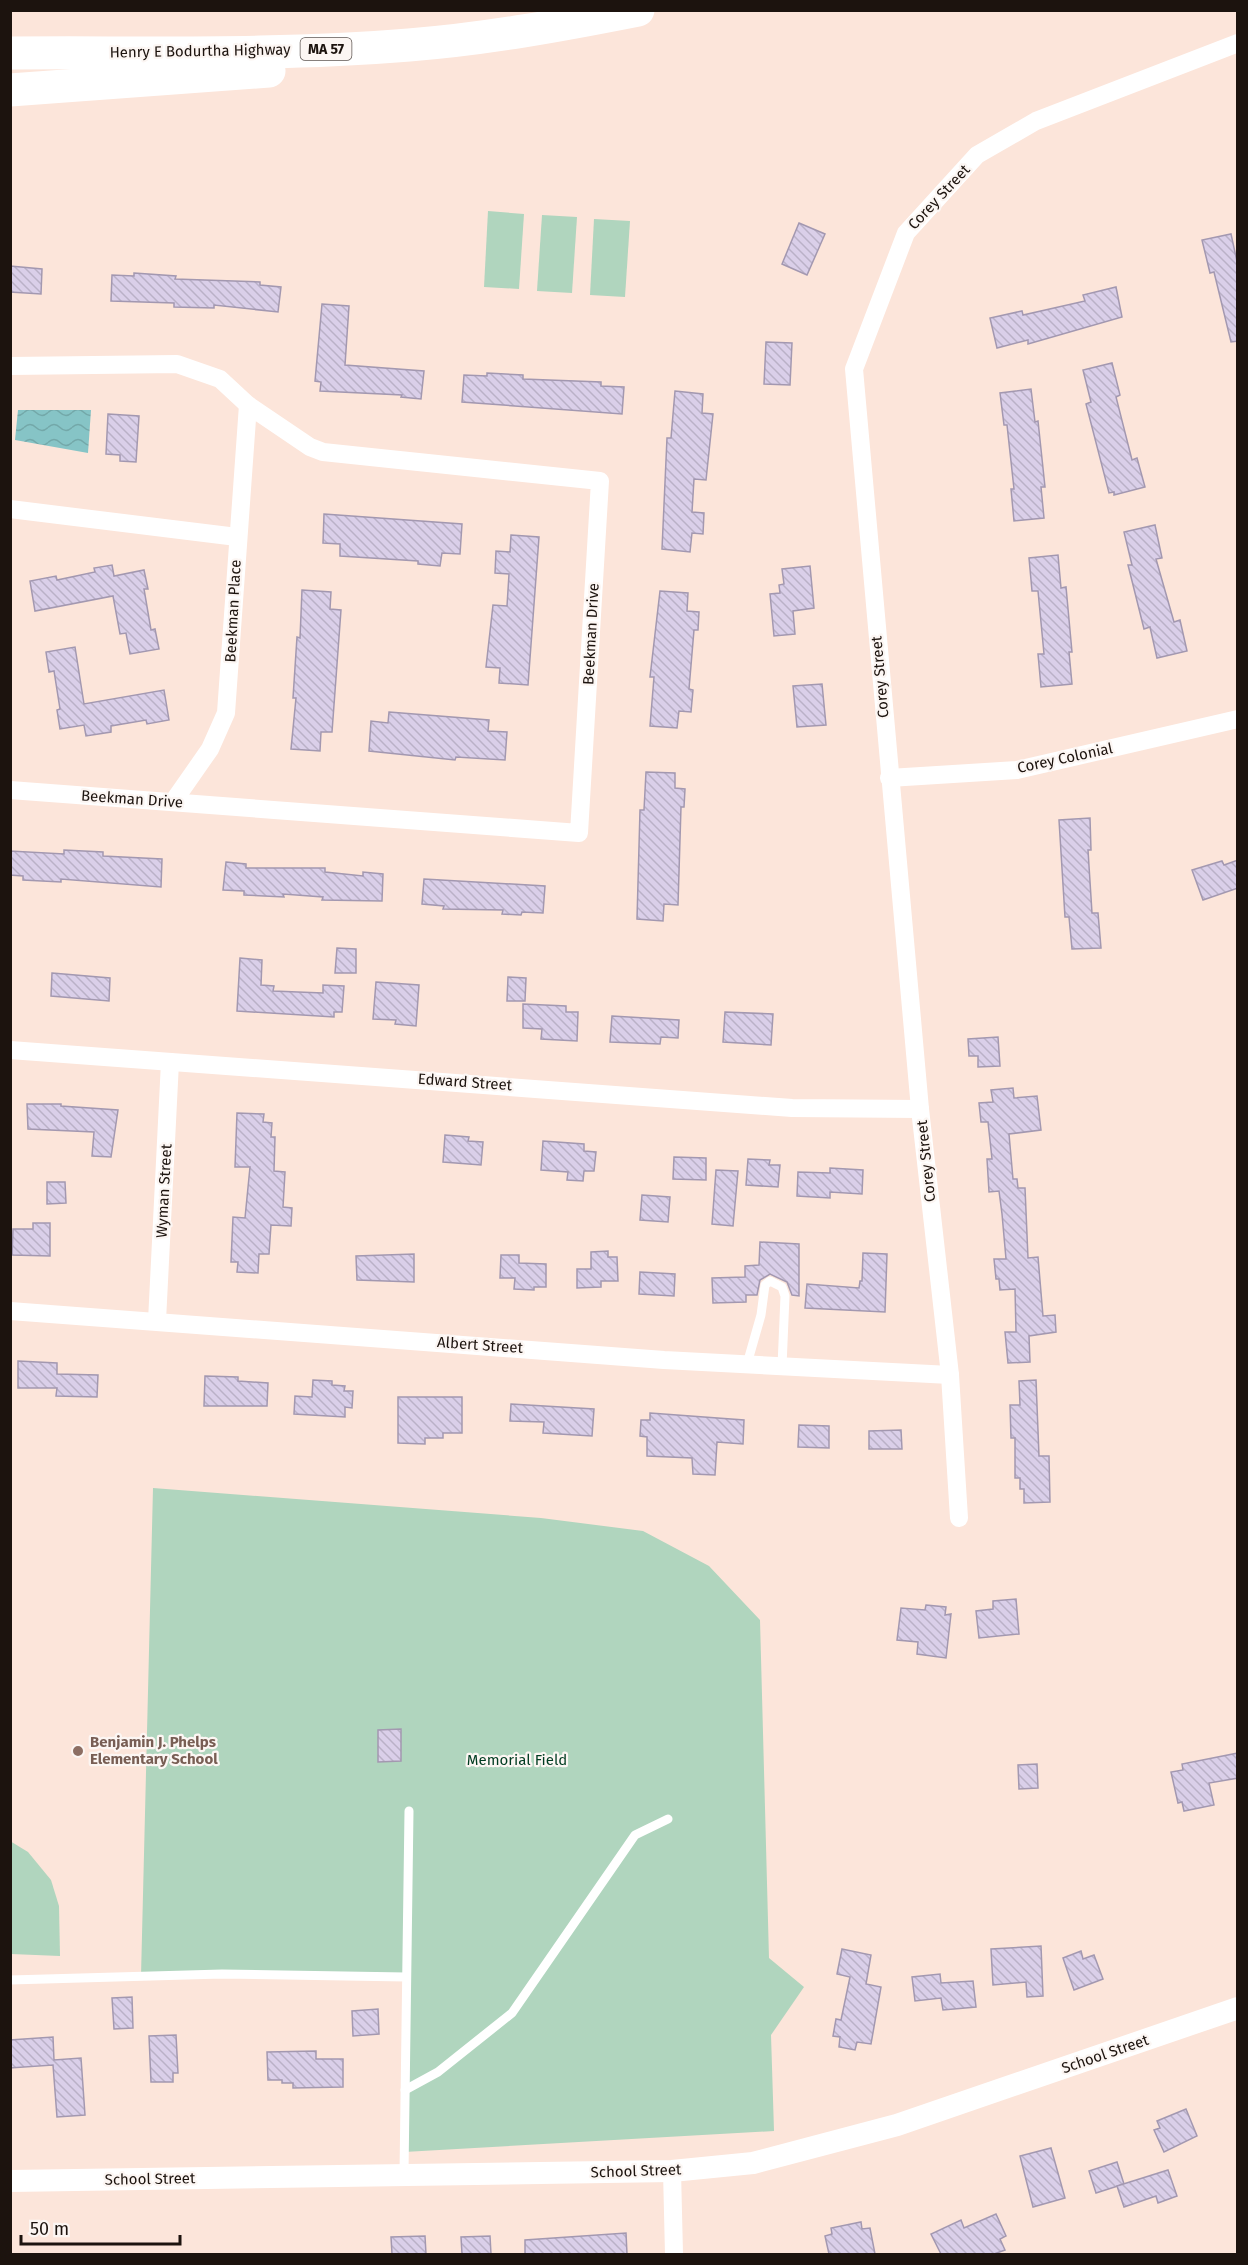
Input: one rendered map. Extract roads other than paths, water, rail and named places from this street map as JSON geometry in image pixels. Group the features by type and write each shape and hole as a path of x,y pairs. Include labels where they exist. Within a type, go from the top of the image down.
{"highway":[{"name":"Henry E Bodurtha Highway","path":"10,53 293,50 409,45 487,37 638,10"},
{"path":"10,90 338,63 403,55 487,37"}],"street":[{"name":"Corey Street","path":"958,1518 950,1375 920,1109 854,369 906,233 977,155 1036,121 1238,43"},
{"name":"Beekman Drive","path":"10,366 177,364 220,379 248,405 310,447 322,452 600,481 579,833 10,790"},
{"name":"Beekman Place","path":"173,802 210,749 226,713 248,405"},
{"path":"10,509 237,537"},
{"name":"Corey Colonial","path":"889,778 1017,770 1238,719"},
{"name":"Edward Street","path":"10,1050 792,1108 920,1109"},
{"name":"Wyman Street","path":"157,1321 171,1062"},
{"name":"Albert Street","path":"10,1311 747,1364 950,1375"},
{"name":"School Street","path":"10,2181 672,2171 753,2163 897,2125 1238,2008"},
{"path":"672,2171 674,2254"}],"lane":[{"path":"747,1364 761,1315 765,1285 770,1281 782,1287 785,1296 782,1366"},
{"path":"404,2176 409,1811"},
{"path":"405,2090 438,2072 512,2013 635,1835 668,1819"},
{"path":"10,1980 222,1974 406,1977"}],"water":[{"path":"18,410 91,410 88,453 15,440"}],"place":[{"name":"Benjamin J. Phelps Elementary School","path":"78,1751"}],"park label":[{"name":"Memorial Field","path":"517,1760"}]}
